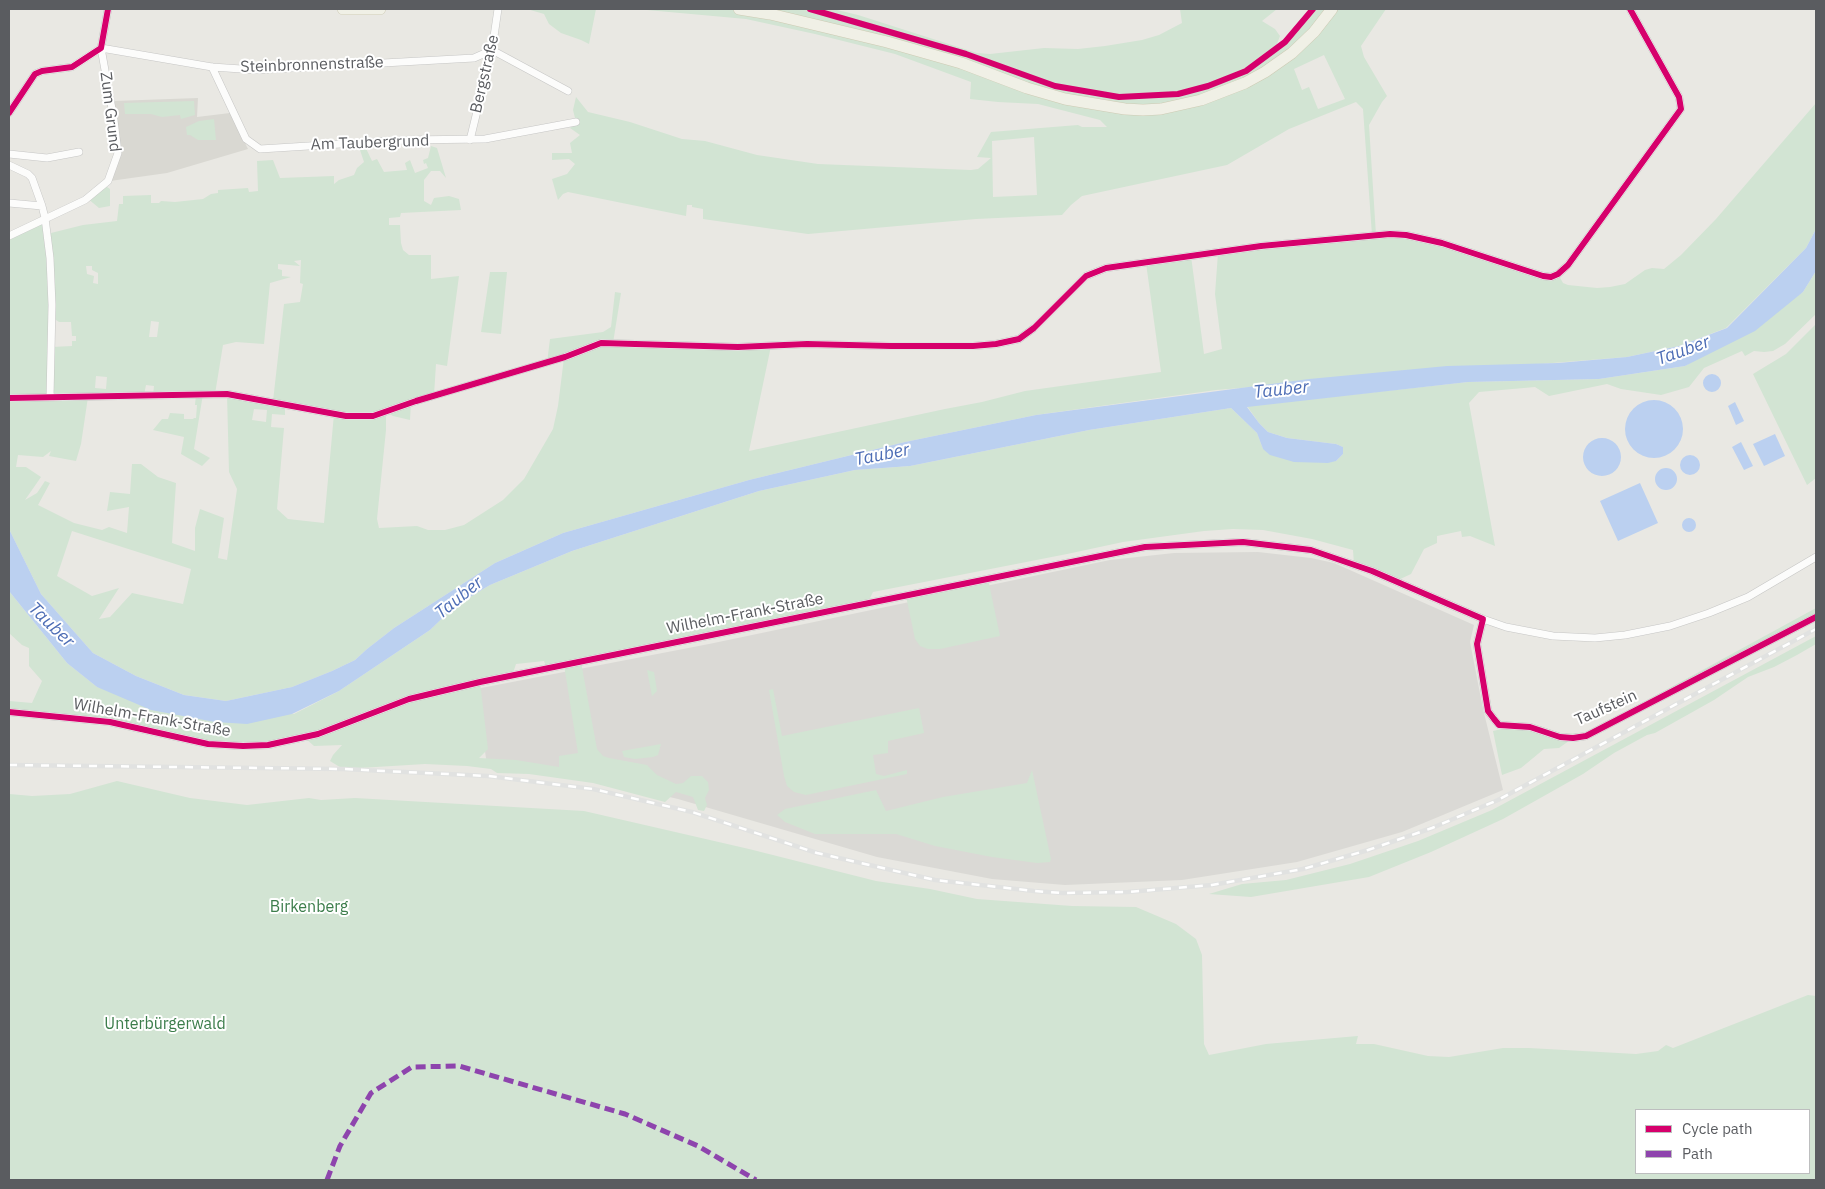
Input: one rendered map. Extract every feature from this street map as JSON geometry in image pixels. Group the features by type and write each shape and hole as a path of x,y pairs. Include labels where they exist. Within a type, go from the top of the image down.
{"main road":[{"path":"343,9 380,9"},
{"path":"739,9 779,16 888,42 1065,99 1125,109 1143,110 1161,109 1202,100 1245,83 1292,53 1314,32 1332,9"}],"street":[{"path":"9,113 35,74 42,71 72,67 101,48 108,9"},
{"name":"Bergstraße","path":"470,140 492,50 498,9"},
{"path":"9,398 227,394 346,416 373,416 416,400 564,357 601,343 728,346 996,344 1019,339 1034,328 1086,276 1106,268 1261,246 1390,234 1406,234 1442,243 1551,277 1558,274 1568,265 1681,109 1679,97 1630,9"},
{"name":"Steinbronnenstraße","path":"101,48 212,67 256,70 474,58 492,50"},
{"name":"Zum Grund","path":"9,236 86,200 108,181 118,154 101,48"},
{"path":"492,50 568,91"},
{"name":"Am Taubergrund","path":"212,67 246,139 260,149 404,140 485,140 576,122"},
{"path":"9,154 47,158 79,152"},
{"path":"9,165 28,174 32,178 42,206 50,258 52,318 50,397"},
{"path":"9,203 42,206"},
{"name":"Wilhelm-Frank-Straße","path":"9,712 110,722 208,744 268,745 318,734 409,699 459,687 1145,547 1243,542 1311,550 1372,570 1483,619 1506,627 1553,636 1595,638 1678,623 1748,597 1816,557"},
{"name":"Taufstein","path":"1483,619 1478,644 1488,711 1494,720 1499,725 1530,727 1560,737 1573,738 1586,736 1816,617"}],"shaded area":[{"path":"198,98 197,117 230,113 248,149 167,173 110,181 121,155 114,101"},
{"path":"1258,552 1311,558 1334,563 1474,625 1470,642 1483,709 1503,790 1402,832 1297,862 1182,880 1065,885 992,879 877,857 678,799 588,778 487,765 476,689 709,644 1110,560 1174,553"}],"green space":[{"path":"527,9 596,9 589,44 561,33 549,24 544,14"},
{"path":"636,9 833,9 858,15 977,53 990,54 1044,48 1078,49 1142,40 1159,35 1182,23 1180,9 1277,9 1262,21 1275,29 1280,36 1275,49 1285,42 1313,9 1386,9 1361,46 1364,57 1387,96 1369,125 1376,235 1406,235 1528,271 1558,274 1563,283 1568,285 1597,288 1625,284 1645,270 1652,268 1664,269 1681,255 1716,219 1816,103 1816,229 1806,248 1726,328 1679,346 1627,357 1216,390 1036,415 905,442 749,480 563,533 495,563 394,628 355,660 292,687 226,701 184,695 136,676 93,653 41,594 9,529 9,236 45,218 47,234 83,225 117,221 119,204 123,204 123,196 151,195 151,203 159,203 161,201 175,202 203,199 211,194 218,193 218,190 248,188 249,192 258,191 257,161 273,160 280,178 334,176 334,184 339,180 354,175 357,168 364,162 359,147 348,148 348,143 363,142 372,161 377,159 384,172 407,170 405,163 410,160 415,173 428,168 423,160 428,158 431,146 437,148 446,178 440,171 431,171 424,180 424,201 431,205 434,198 449,196 459,199 461,210 401,213 400,217 389,218 389,225 400,225 403,250 409,255 431,255 431,279 459,276 447,366 436,364 434,395 411,402 410,420 393,416 386,412 386,430 377,519 379,528 417,526 428,530 445,530 464,525 503,500 524,479 553,429 558,406 564,358 547,363 550,339 603,332 611,327 615,292 621,293 613,343 771,346 749,451 982,402 1025,391 1161,372 1146,263 1191,256 1204,354 1222,349 1215,294 1218,253 1372,235 1363,109 1356,102 1289,129 1227,165 1082,196 1062,215 976,219 808,234 703,219 703,209 692,207 692,205 687,205 686,216 568,192 563,194 558,200 552,179 567,174 575,164 569,159 552,160 552,153 572,153 570,143 580,135 570,128 576,122 573,110 576,97 588,112 630,122 682,139 705,141 757,155 818,164 971,170 978,169 991,158 977,157 991,132 1078,125 1082,127 1107,127 1100,120 1038,104 970,99 971,82 895,54 746,19","holes":["1324,55 1345,99 1318,109 1309,87 1302,90 1294,69","1034,137 1037,195 993,197 992,141","301,260 300,283 303,284 300,302 284,304 273,401 227,394 229,472 237,489 227,560 218,558 224,518 200,509 195,528 195,551 172,543 176,483 158,477 141,464 132,464 130,494 110,492 107,511 129,507 127,533 109,527 102,530 74,523 38,505 50,483 45,481 37,493 25,500 41,477 26,467 16,467 18,455 43,457 51,451 49,456 76,461 81,444 88,397 144,395 146,385 154,386 153,395 196,394 196,418 184,419 184,414 170,413 168,419 162,419 153,430 184,437 181,454 202,466 210,458 194,449 203,394 215,394 223,345 236,342 264,344 270,283 291,277 282,276 282,270 278,269 278,264 300,266 294,261","86,266 92,266 92,270 98,273 98,284 93,283 94,276 87,274","53,318 59,322 71,322 72,336 76,336 76,341 72,341 72,346 52,347","151,321 159,322 157,337 149,337","96,376 107,377 106,389 95,388","285,405 334,414 324,523 288,519 277,509 284,428 271,427 272,414 285,415","254,409 267,410 266,422 252,420","72,531 191,569 183,604 132,593 110,617 99,619 119,588 92,596 57,576"]},
{"path":"194,101 195,115 181,119 180,115 162,117 151,114 125,114 124,103"},
{"path":"214,119 216,140 198,140 187,135 186,127 199,121"},
{"path":"104,185 110,189 110,206 99,208 87,198"},
{"path":"1816,271 1816,314 1785,344 1773,351 1754,351 1745,356 1742,351 1704,368 1689,387 1661,395 1621,389 1607,384 1549,396 1535,387 1479,392 1469,403 1495,546 1470,536 1462,537 1461,531 1437,536 1437,543 1424,549 1411,574 1396,581 1354,564 1353,550 1312,539 1263,530 1233,529 1204,531 1123,542 873,592 867,604 581,662 597,749 603,756 609,758 647,765 657,775 676,784 683,783 691,776 702,776 708,782 709,790 705,798 707,805 704,811 698,810 693,797 676,792 665,802 593,783 529,774 497,773 491,769 467,766 425,764 343,769 330,761 342,745 314,746 305,738 289,741 226,745 110,722 9,712 9,701 32,703 42,681 29,666 29,648 22,645 9,633 9,591 67,663 97,687 294,714 339,691 430,630 455,606 490,585 572,551 759,491 855,470 910,466 1089,430 1231,408 1257,433 1263,449 1336,461 1343,454 1343,447 1336,444 1287,438 1268,432 1247,406 1468,382 1599,379 1685,366 1803,292","holes":["544,661 547,669 564,665 578,753 559,756 559,767 516,760 479,758 488,749 480,682 512,676 516,664"]},
{"path":"490,272 507,272 501,334 481,332"},
{"path":"1816,324 1816,478 1807,485 1753,374 1786,354"},
{"path":"988,579 1000,636 940,649 928,649 920,646 915,639 906,596"},
{"path":"1816,608 1816,617 1586,736 1573,738 1559,748 1544,749 1521,768 1502,775 1493,731 1514,726 1540,726 1562,734 1587,733"},
{"path":"1816,636 1816,644 1797,655 1774,667 1748,677 1714,700 1655,733 1647,735 1614,753 1583,774 1503,819 1431,852 1369,877 1251,897 1209,894 1242,884 1286,880 1350,864 1418,841 1492,810"},
{"path":"647,670 654,672 657,691 652,696"},
{"path":"773,689 782,736 919,708 924,733 888,741 888,753 873,755 876,774 884,776 907,770 907,774 806,795 794,792 787,786 784,776 769,690"},
{"path":"661,744 658,755 653,757 635,759 624,757 622,751"},
{"path":"1032,770 1051,859 1050,862 1037,863 992,857 935,846 896,834 815,834 785,822 777,815 785,809 876,790 886,811 943,797 1027,783"},
{"path":"117,781 190,798 247,805 309,798 321,800 355,798 584,811 749,849 876,881 930,889 977,899 1072,906 1136,907 1176,924 1196,939 1202,955 1204,1044 1209,1055 1266,1044 1358,1036 1356,1044 1374,1044 1428,1056 1449,1057 1503,1048 1636,1054 1658,1051 1666,1045 1673,1048 1808,995 1816,996 1816,1180 9,1180 9,794 32,796 70,794"}],"water":[{"name":"Tauber","path":"1816,229 1816,271 1803,292 1755,331 1685,366 1599,379 1468,382 1247,407 1268,432 1287,438 1336,444 1343,447 1343,454 1336,461 1328,463 1294,462 1270,455 1263,449 1257,433 1231,408 1089,430 910,466 855,470 759,491 572,551 490,585 455,606 430,630 339,691 292,714 247,724 215,722 151,710 97,687 67,663 9,591 9,529 41,594 93,653 136,676 184,695 226,701 292,687 355,660 394,628 495,563 563,533 749,480 905,442 1036,415 1309,379 1447,366 1558,363 1627,357 1679,346 1727,328 1806,248"},
{"path":"1712,374 1718,377 1721,383 1718,389 1712,392 1706,389 1703,383 1706,377"},
{"path":"1654,400 1665,402 1678,413 1683,429 1681,440 1670,453 1654,458 1643,456 1630,445 1625,429 1627,418 1638,405"},
{"path":"1735,402 1744,421 1736,425 1728,406"},
{"path":"1775,434 1785,456 1764,466 1753,444"},
{"path":"1602,438 1615,444 1621,457 1615,470 1602,476 1589,470 1583,457 1589,444"},
{"path":"1741,442 1753,466 1744,470 1732,447"},
{"path":"1690,455 1697,458 1700,465 1697,472 1690,475 1683,472 1680,465 1683,458"},
{"path":"1666,468 1674,471 1677,479 1674,487 1666,490 1658,487 1655,479 1658,471"},
{"path":"1640,483 1658,523 1618,541 1600,501"},
{"path":"1689,518 1694,520 1696,525 1694,530 1689,532 1684,530 1682,525 1684,520"}],"railway":[{"path":"9,765 343,769 488,776 593,789 692,812 817,853 935,880 1062,893 1128,892 1212,885 1303,869 1368,850 1432,828 1498,800 1816,629"}],"marked path":[{"path":"327,1180 340,1146 371,1093 412,1067 459,1066 625,1114 698,1146 756,1180"}],"cycle path":[{"path":"9,113 35,74 42,71 72,67 101,48 108,9"},
{"path":"810,9 966,54 1055,86 1119,97 1178,94 1208,86 1246,71 1285,42 1313,9"},
{"path":"9,398 227,394 346,416 373,416 416,401 565,357 601,343 738,347 807,344 891,346 973,346 996,344 1019,339 1034,328 1086,276 1106,268 1261,246 1390,234 1406,235 1442,243 1551,277 1558,274 1568,265 1681,109 1679,97 1630,9"},
{"path":"9,712 110,722 208,744 268,745 318,734 409,699 480,682 1145,547 1243,542 1311,550 1372,571 1483,619 1477,644 1488,711 1494,719 1499,725 1530,727 1560,737 1573,738 1586,736 1816,617"}],"park label":[{"name":"Birkenberg","path":"309,907"},
{"name":"Unterbürgerwald","path":"165,1024"}]}
